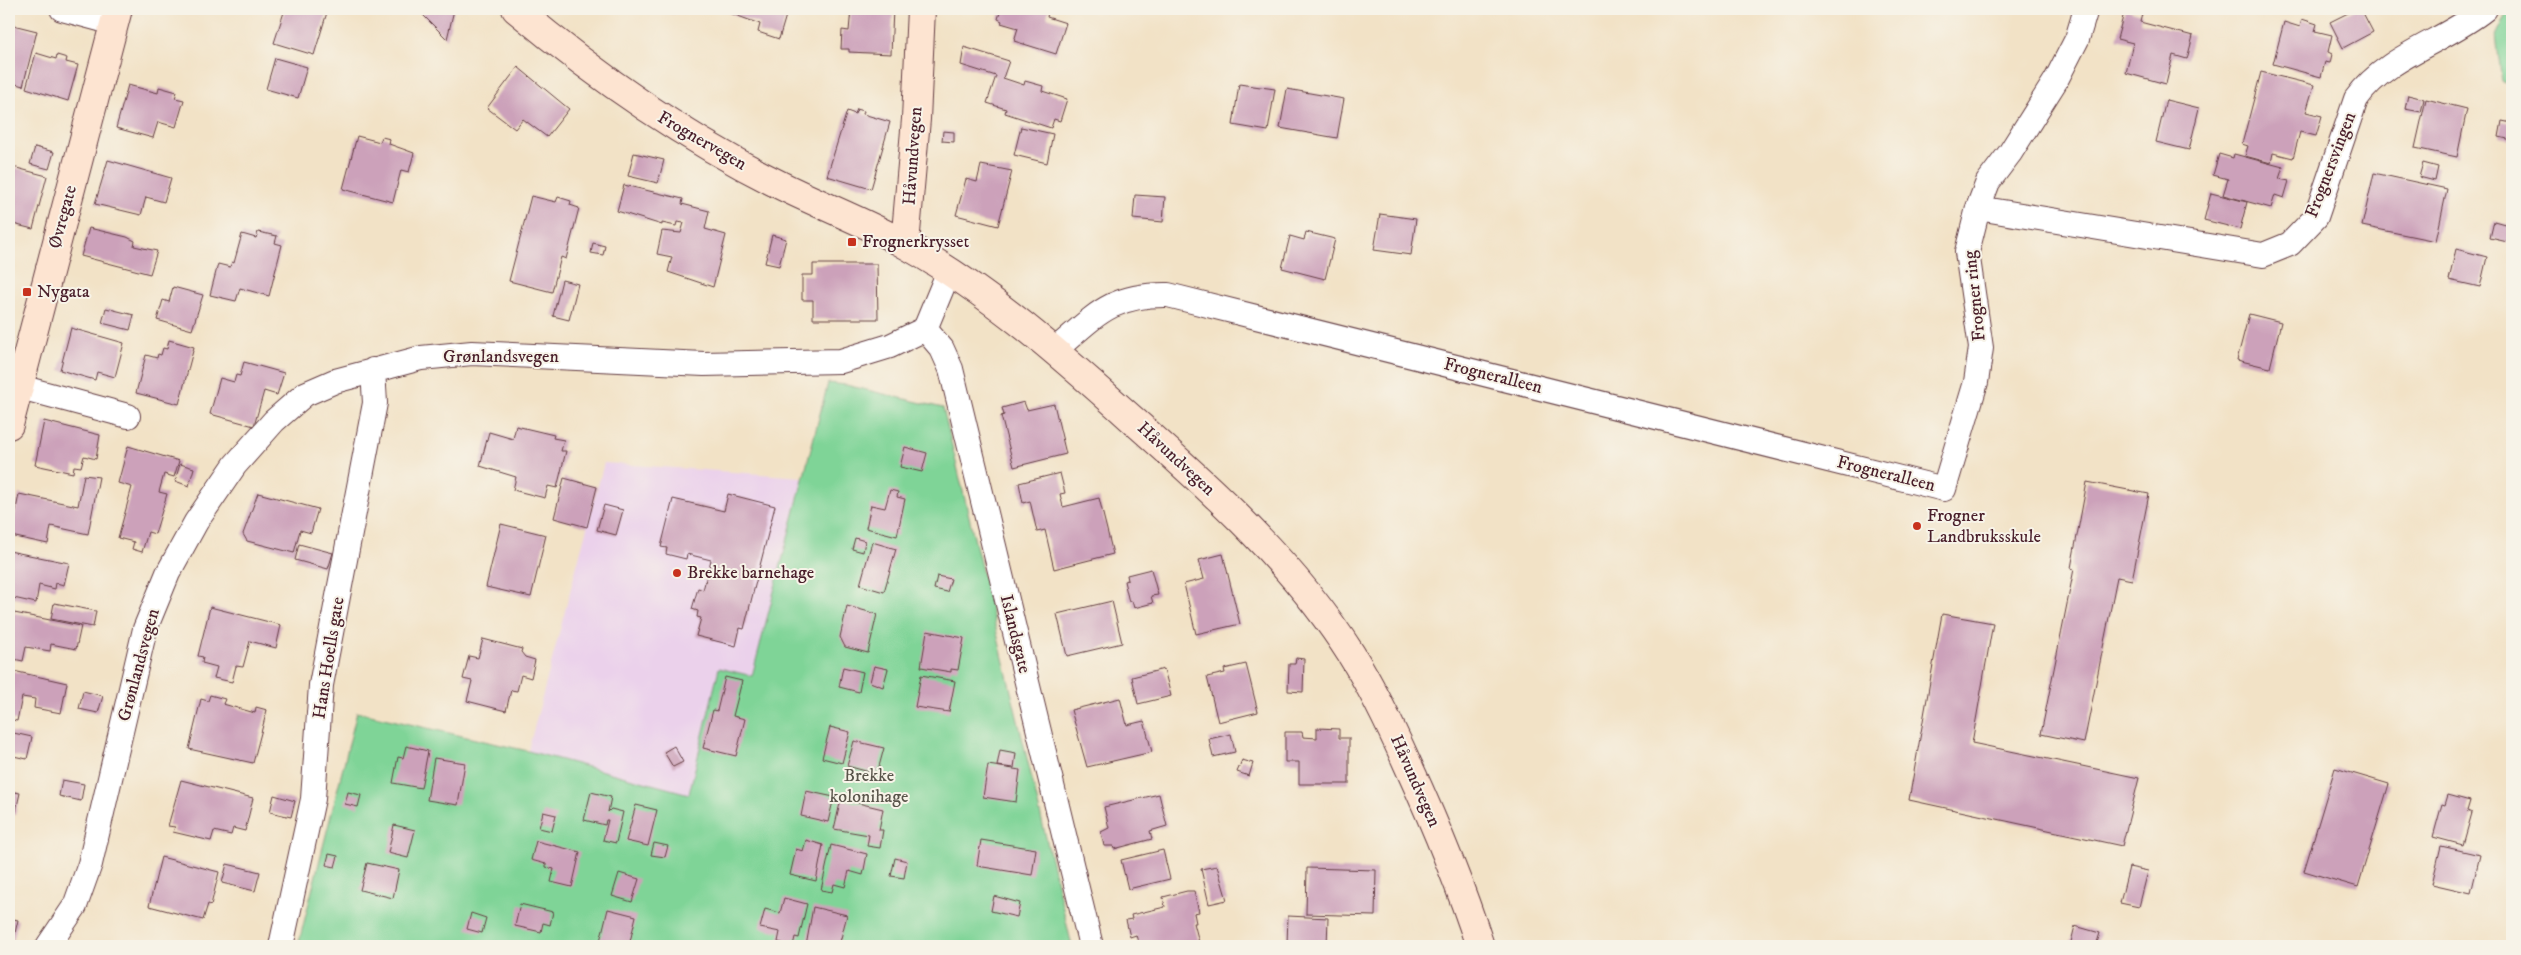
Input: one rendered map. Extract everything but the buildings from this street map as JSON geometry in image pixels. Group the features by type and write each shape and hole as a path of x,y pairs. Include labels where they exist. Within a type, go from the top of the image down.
{"main road":[{"name":"Frognervegen","path":"516,9 564,49 650,110 710,147 775,182 905,244"},
{"name":"Håvundvegen","path":"921,9 916,118 905,244 969,283 1055,350 1192,473 1248,528 1309,595 1351,654 1386,717 1451,865 1480,946"},
{"name":"Øvregate","path":"9,425 13,385 116,16"}],"street":[{"path":"62,9 116,16"},
{"name":"Frogner ring","path":"1944,489 1976,382 1981,348 1967,252 1978,208 1988,182 2010,153 2056,80 2077,39 2086,9"},
{"name":"Frognersvingen","path":"1978,208 2263,255 2290,244 2316,217 2356,99 2367,83 2397,61 2465,25 2484,9"},
{"path":"926,329 949,271"},
{"name":"Frogneralleen","path":"1055,350 1104,308 1143,295 1168,295 1944,489"},
{"name":"Grønlandsvegen","path":"48,946 75,906 90,864 145,629 168,573 196,522 235,464 274,421 305,394 335,381 421,358 472,353 704,364 841,361 890,346 926,329"},
{"name":"Islandsgate","path":"926,329 942,349 951,369 1091,946"},
{"name":"Hans Hoells gate","path":"281,946 313,799 321,685 375,403 373,370"},
{"path":"13,385 128,416"}],"shaded area":[{"name":"Brekke barnehage","path":"604,463 803,477 752,677 719,668 689,794 528,751"}],"green space":[{"path":"2509,9 2512,9 2512,84 2502,82 2496,36"},
{"name":"Brekke kolonihage","path":"828,383 846,385 943,408 1072,946 298,946 357,712 528,751 689,794 719,668 752,676"}],"place":[{"name":"Frognerkrysset","path":"852,242"},
{"name":"Nygata","path":"27,292"},
{"name":"Frogner Landbruksskule","path":"1917,526"},
{"name":"Brekke barnehage","path":"677,573"}]}
